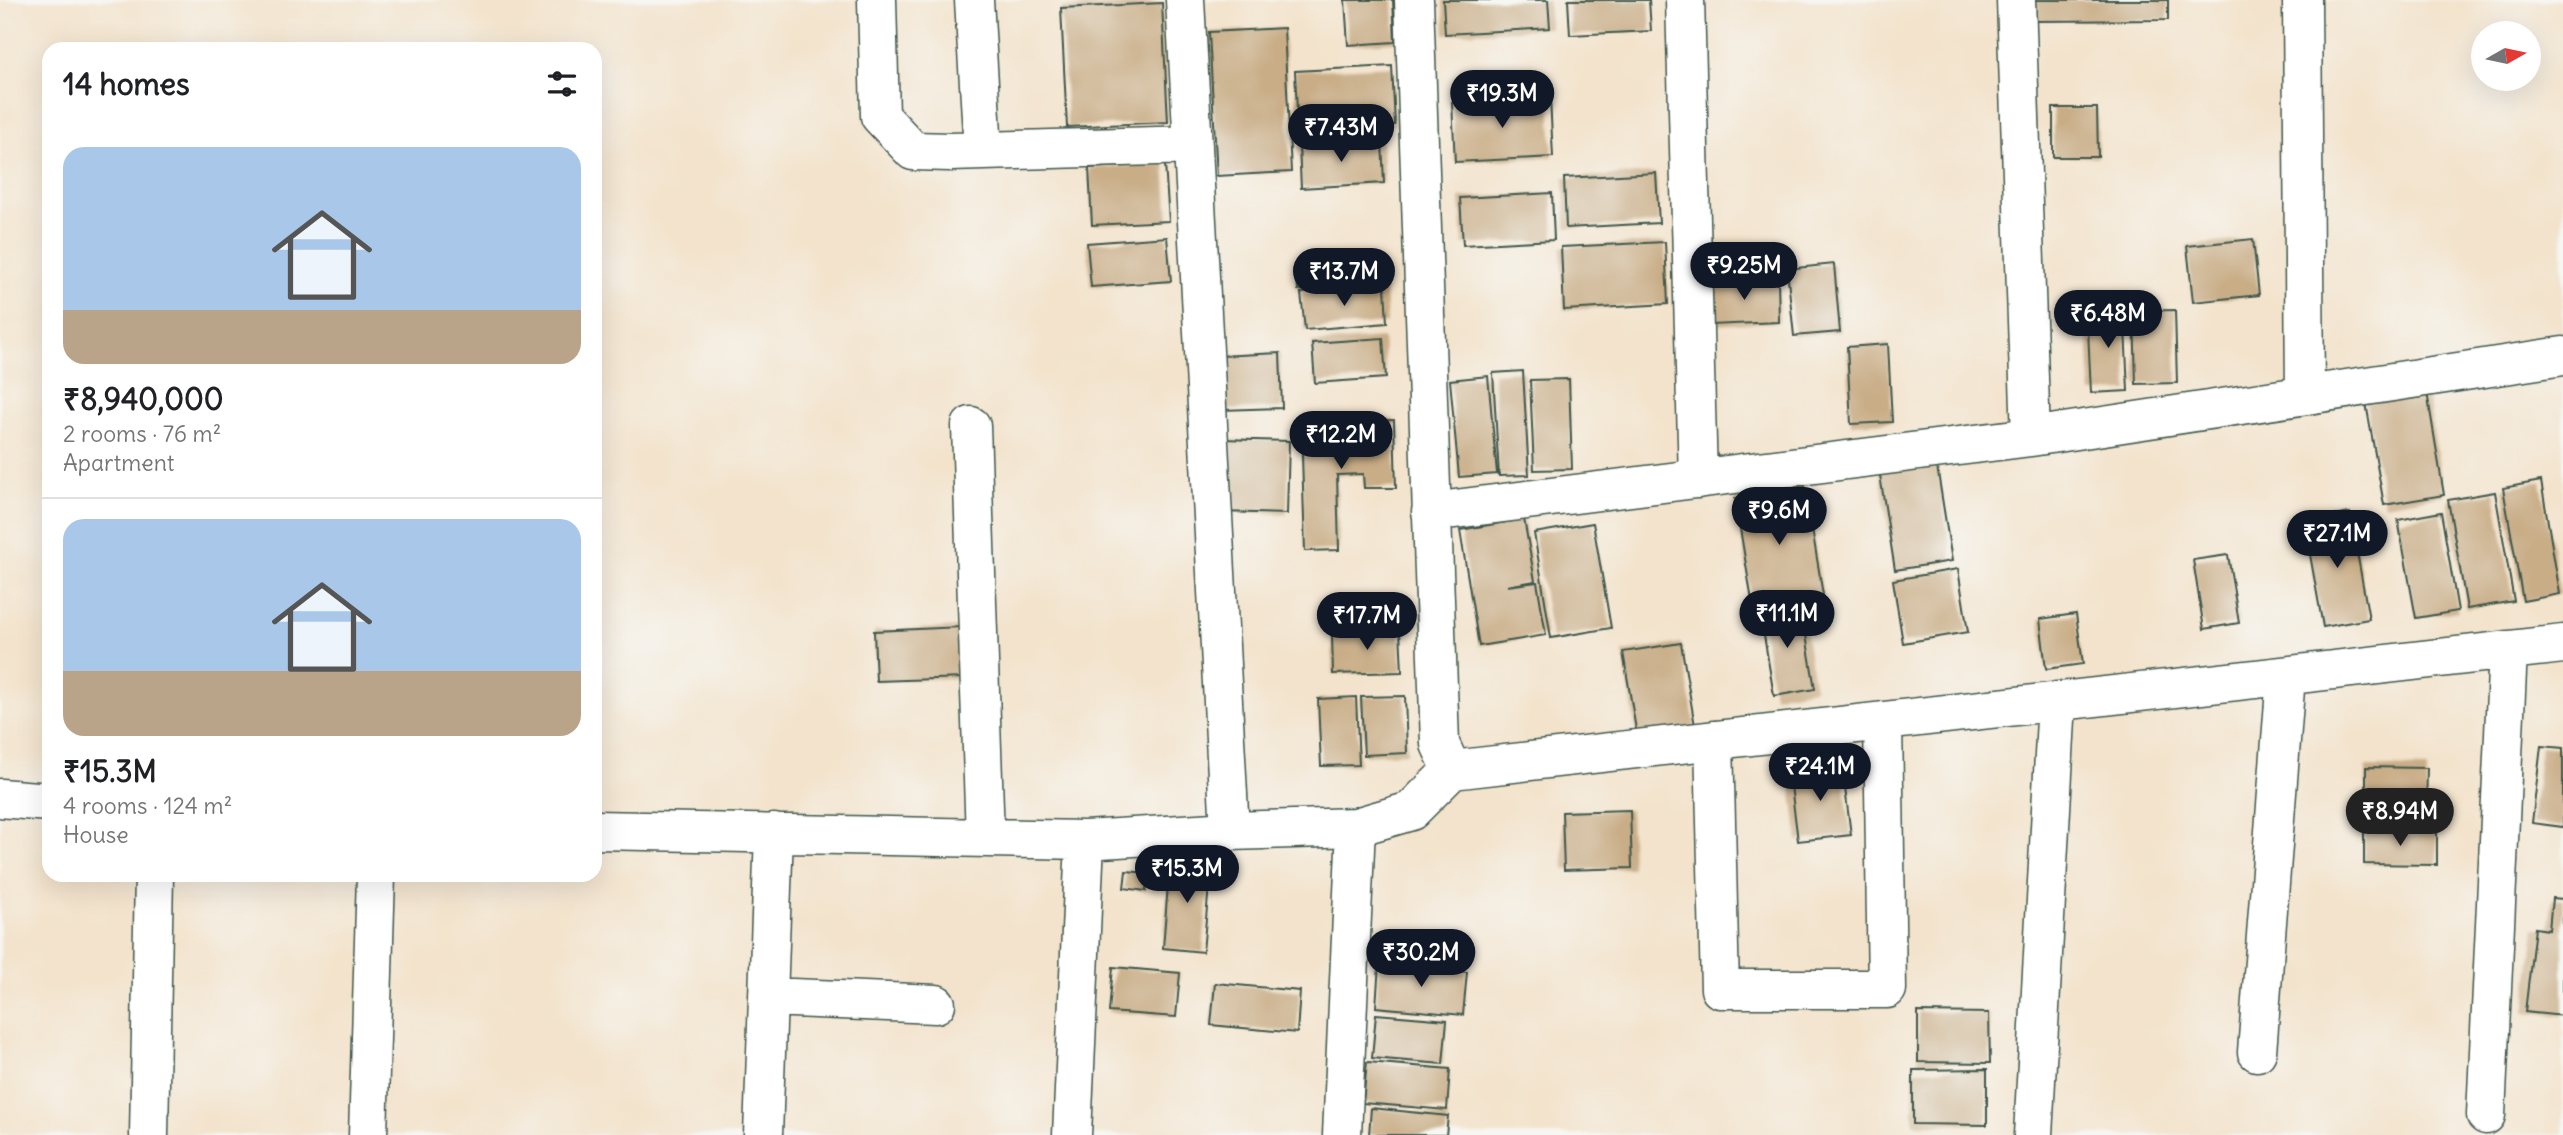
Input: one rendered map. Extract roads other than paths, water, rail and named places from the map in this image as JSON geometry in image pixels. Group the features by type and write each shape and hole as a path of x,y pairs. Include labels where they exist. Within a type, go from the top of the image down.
{"street":[{"path":"877,0 880,116 914,150 983,151 1193,145"},
{"path":"974,0 983,151"},
{"path":"1185,0 1230,831"},
{"path":"1414,0 1440,744 1452,770"},
{"path":"1685,0 1698,479"},
{"path":"2016,0 2031,437"},
{"path":"2302,0 2305,395"},
{"path":"1431,512 2031,437 2563,356"},
{"path":"971,426 985,838"},
{"path":"602,830 1085,840 1356,827 1411,811 1452,770 2563,644"},
{"path":"2486,1115 2508,650"},
{"path":"2257,1052 2286,676"},
{"path":"2033,1135 2057,701"},
{"path":"1714,740 1720,989 1887,989 1883,721"},
{"path":"0,798 42,801"},
{"path":"1342,1135 1356,827"},
{"path":"763,1135 774,833"},
{"path":"1072,1135 1085,840"},
{"path":"149,1135 153,882"},
{"path":"368,1135 376,882"},
{"path":"768,997 936,1004"}]}
